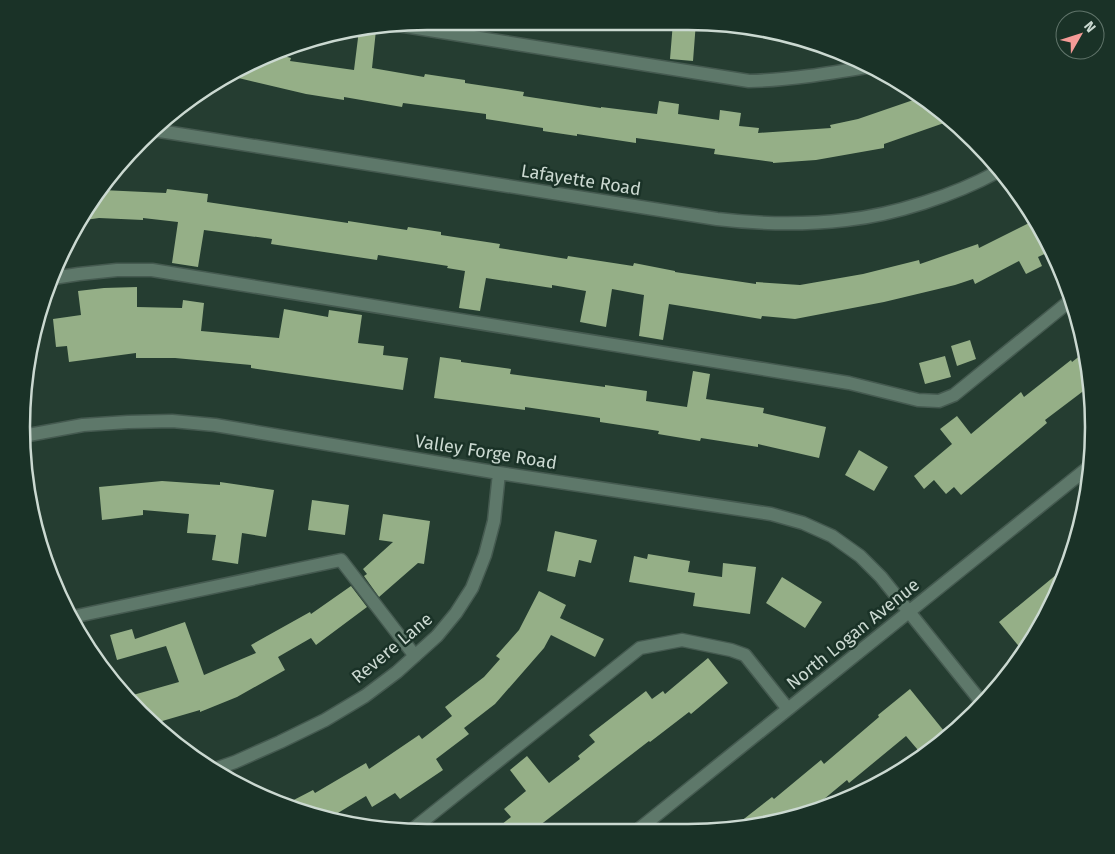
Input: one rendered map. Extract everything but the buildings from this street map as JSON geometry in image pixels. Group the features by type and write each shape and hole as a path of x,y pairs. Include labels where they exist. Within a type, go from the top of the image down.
{"street":[{"path":"429,30 749,81 777,80 858,68"},
{"name":"Lafayette Road","path":"162,131 743,222 822,222 879,214 919,204 959,190 993,174"},
{"path":"59,277 117,270 152,270 800,374 849,383 918,400 939,401 954,394 1066,304"},
{"name":"Valley Forge Road","path":"30,435 83,425 128,422 172,421 215,425 499,472 771,514 803,522 832,536 860,556 882,577 978,698"},
{"name":"Revere Lane","path":"221,767 280,742 324,720 365,696 397,672 437,636 456,613 472,588 485,555 494,521 499,472"},
{"name":"North Logan Avenue","path":"646,824 1083,472"},
{"path":"78,616 341,560 415,656"},
{"path":"420,824 640,648 682,640 731,650 745,655 788,709"}]}
